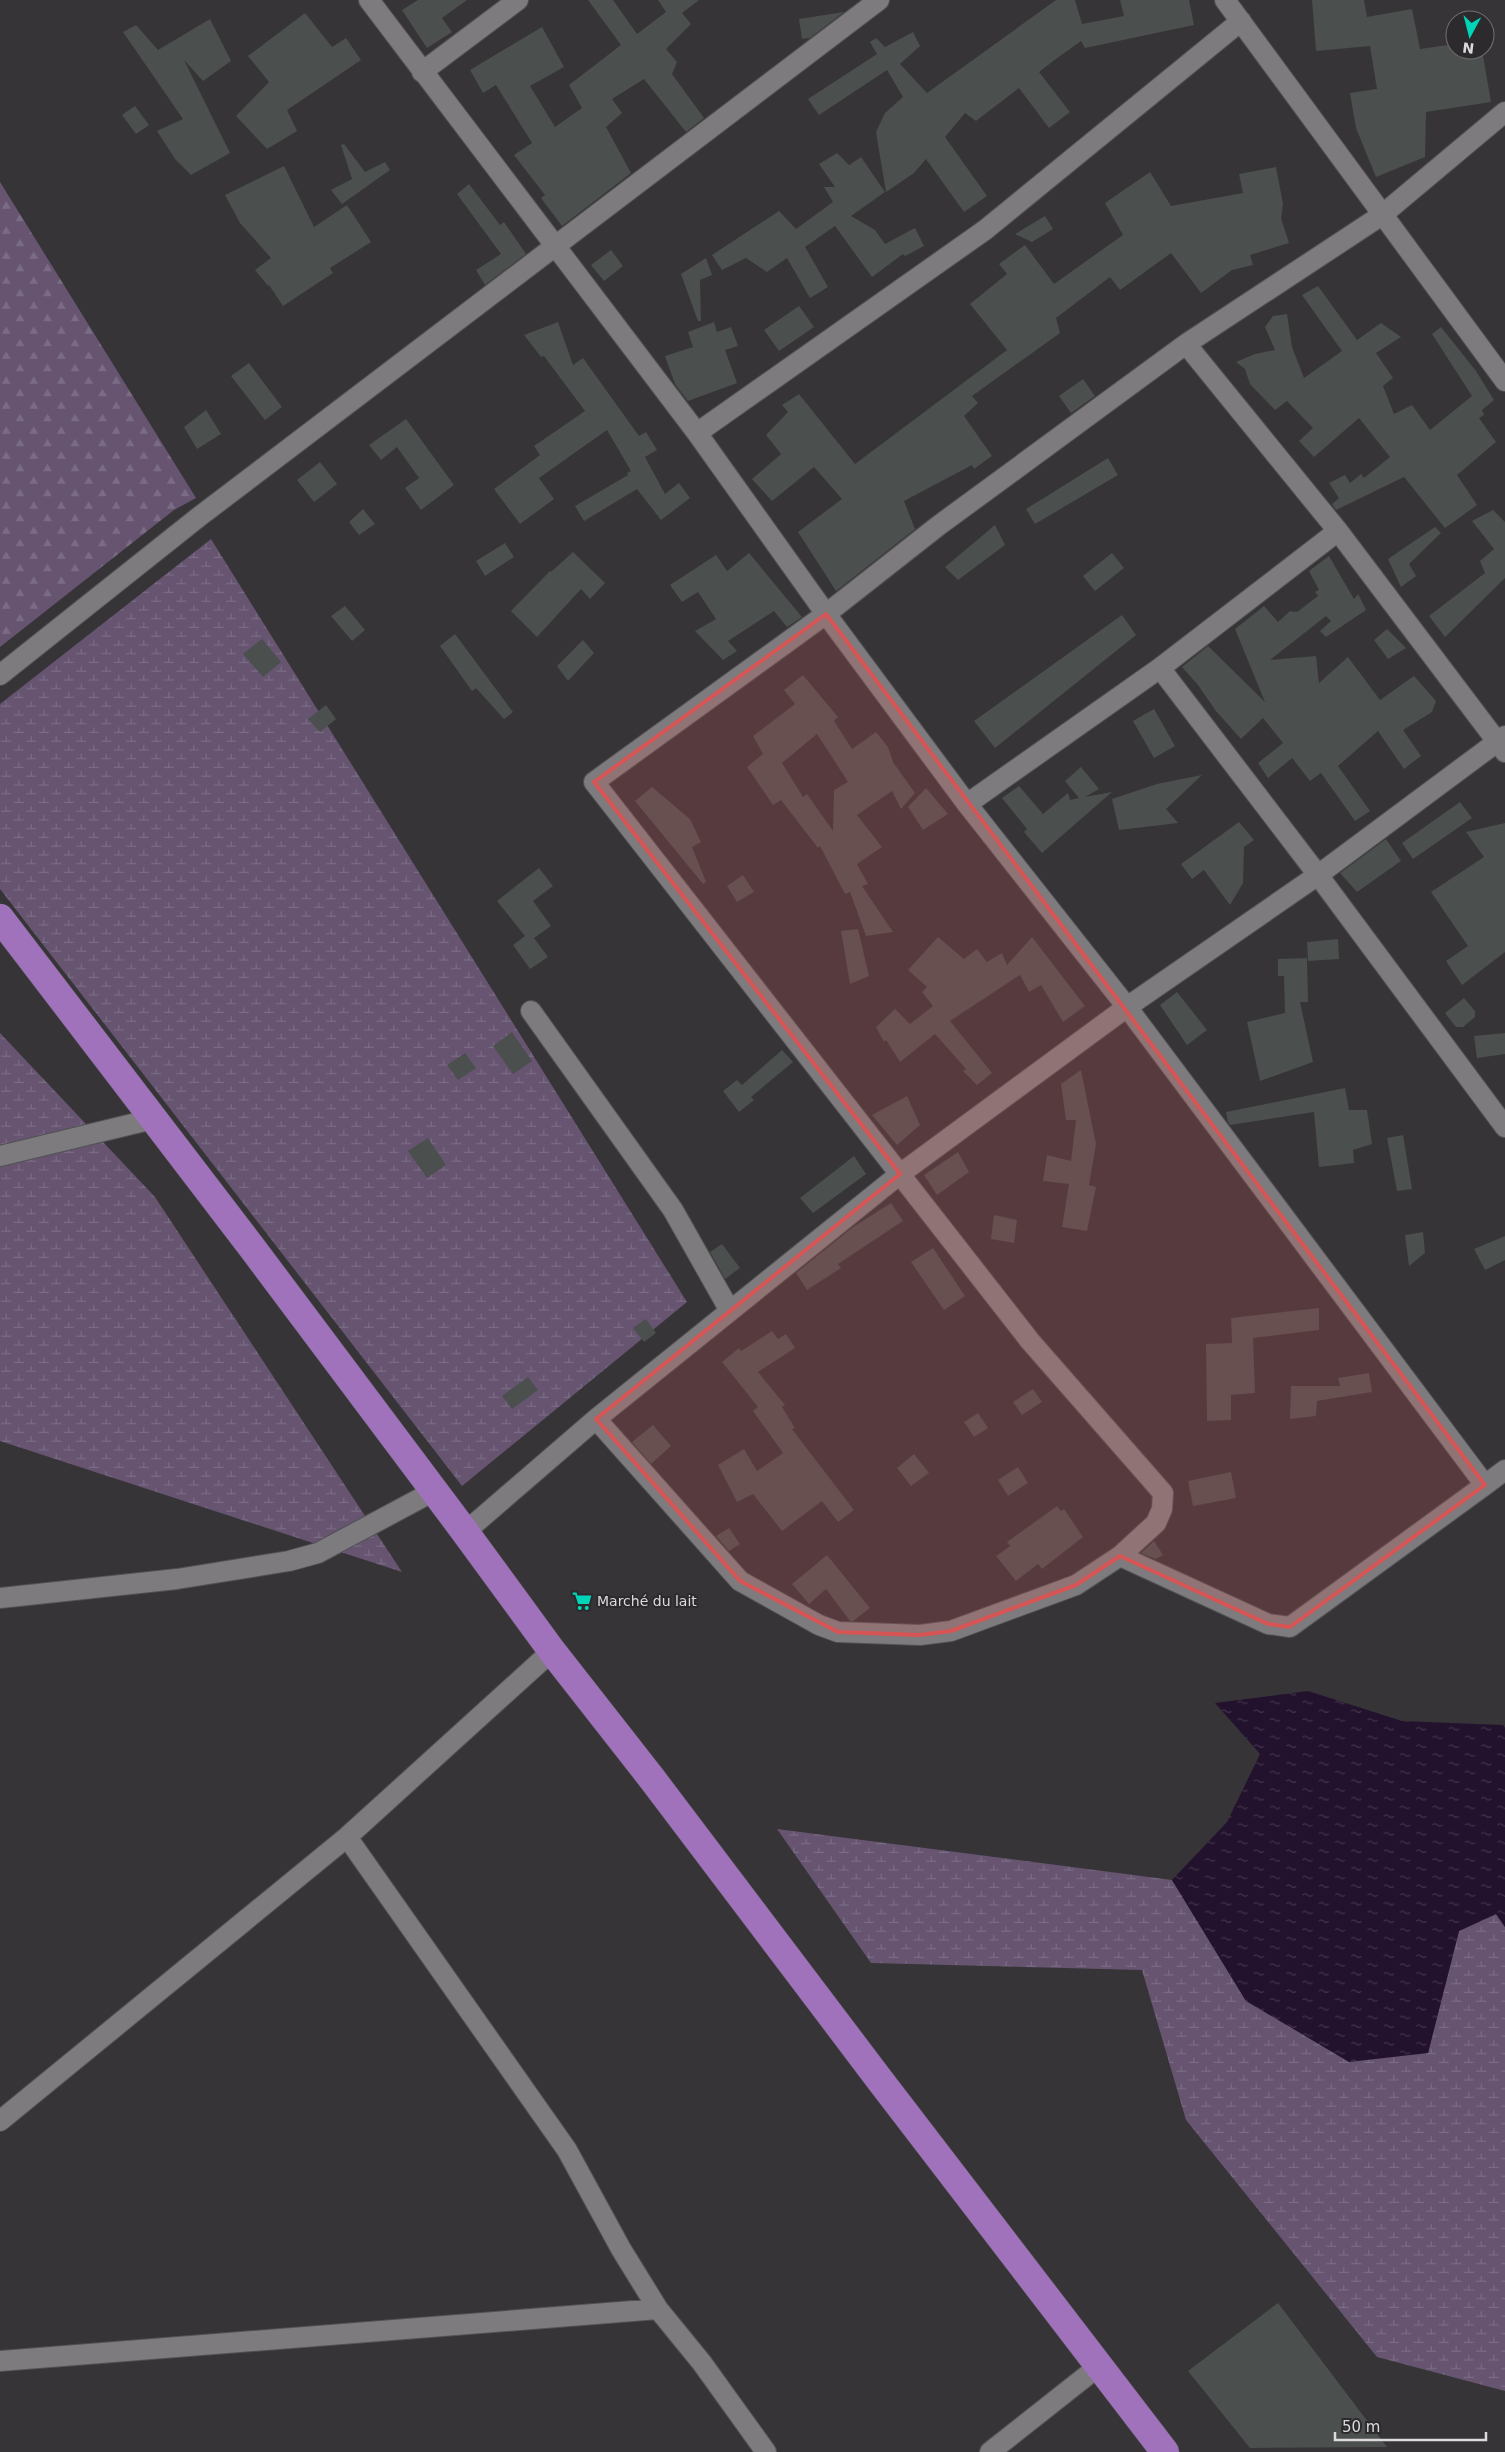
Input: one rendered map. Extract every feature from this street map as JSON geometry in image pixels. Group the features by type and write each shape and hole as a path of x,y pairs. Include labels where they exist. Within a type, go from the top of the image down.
{"highway":[{"path":"0,918 465,1532 552,1651 653,1780 1165,2452"}],"street":[{"path":"369,0 697,433 826,614 967,804 1127,1007 1485,1485"},
{"path":"422,72 518,0"},
{"path":"0,675 200,516 879,0"},
{"path":"1225,0 1505,381"},
{"path":"697,433 985,230 1241,21"},
{"path":"596,1419 740,1581 818,1625 838,1632 920,1635 951,1631 1076,1586 1120,1556 1156,1523 1162,1509 1163,1493 1030,1341 594,782 826,614 938,526 1186,344 1382,215 1505,112"},
{"path":"465,1532 596,1419 900,1174 1127,1007 1318,875 1503,743 1338,531 1186,344"},
{"path":"967,804 1160,668 1338,531"},
{"path":"1160,668 1318,875 1505,1127"},
{"path":"531,1011 673,1210 730,1311"},
{"path":"0,1156 153,1119"},
{"path":"1120,1556 1268,1624 1290,1627 1505,1470"},
{"path":"0,1598 177,1579 289,1561 318,1553 434,1491"},
{"path":"0,2121 347,1837 552,1651"},
{"path":"347,1837 566,2150 621,2249 658,2309 702,2364 766,2452"},
{"path":"0,2103 24,2102"},
{"path":"0,2361 658,2309"},
{"path":"990,2452 1099,2366"}],"highlighted area":[{"path":"826,614 1485,1485 1290,1627 1268,1624 1120,1556 1076,1585 951,1631 920,1635 838,1632 740,1581 596,1419 900,1174 594,782"}],"green space":[{"path":"0,182 196,498 174,510 0,647"},
{"path":"211,539 687,1302 462,1486 0,889 0,704"},
{"path":"0,1033 155,1197 402,1572 0,1441"},
{"path":"777,1829 1172,1880 1246,2001 1428,2053 1459,1931 1496,1914 1505,1927 1505,2391 1377,2357 1186,2120 1142,1970 871,1963"}],"water":[{"path":"1308,1691 1402,1721 1503,1725 1505,1728 1505,1927 1496,1914 1459,1931 1428,2053 1349,2062 1246,2001 1172,1880 1227,1822 1260,1754 1215,1703"}],"building":[{"path":"418,0 467,0 442,18 452,32 427,48 402,10"},
{"path":"588,0 613,0 637,34 666,12 658,0 699,0 682,13 691,24 666,49 677,62 672,74 704,118 686,132 644,79 612,99 622,113 606,127 631,173 562,226 541,198 545,195 514,155 532,143 496,85 483,93 470,70 542,27 564,67 530,86 555,127 582,108 569,85 621,45"},
{"path":"1056,0 1075,0 1082,24 1124,16 1120,0 1189,0 1194,25 1085,48 1081,41 1039,72 1070,112 1049,128 1019,88 976,121 965,113 945,137 987,196 964,212 926,159 914,173 886,192 876,132 885,113 903,97 887,70 819,115 808,99 877,54 870,42 876,38 885,47 913,32 920,46 900,64 927,93"},
{"path":"1312,0 1364,0 1367,17 1412,9 1420,49 1445,45 1445,60 1484,60 1491,102 1426,112 1425,157 1376,177 1356,128 1350,93 1377,89 1370,46 1316,51"},
{"path":"844,12 810,38 802,39 799,19"},
{"path":"305,13 332,47 346,38 361,60 287,110 297,131 267,149 236,116 269,82 248,56"},
{"path":"210,19 231,61 203,81 184,60 230,153 191,175 175,159 157,131 183,119 123,32 136,25 158,50"},
{"path":"135,106 149,125 136,134 122,115"},
{"path":"344,144 365,172 385,162 390,170 342,204 331,190 352,179 341,145"},
{"path":"837,153 849,165 861,157 885,192 851,216 875,230 885,244 915,228 924,246 905,256 903,254 872,277 835,226 805,247 828,287 810,298 787,258 767,272 746,258 722,270 712,255 779,211 796,229 833,202 824,187 835,187 819,164"},
{"path":"284,166 314,227 347,205 371,242 330,268 333,273 283,306 269,285 255,270 271,258 240,223 225,195"},
{"path":"1276,167 1283,204 1281,218 1289,243 1250,255 1253,265 1232,270 1201,293 1171,253 1120,290 1110,277 1056,318 1060,333 972,396 978,403 964,416 992,456 974,469 972,465 904,501 915,529 836,591 798,532 842,499 814,467 772,501 752,479 781,454 766,435 788,412 782,405 799,394 855,464 1007,350 970,304 1007,274 999,264 1025,245 1054,284 1123,235 1105,203 1150,172 1171,206 1243,193 1239,174"},
{"path":"469,184 500,225 504,222 526,254 485,285 476,270 501,254 457,194"},
{"path":"1045,216 1053,229 1032,242 1015,234"},
{"path":"611,250 623,266 604,281 591,265"},
{"path":"706,258 712,275 700,280 701,321 698,321 681,274"},
{"path":"1318,286 1357,340 1381,323 1401,337 1376,353 1393,378 1383,386 1394,414 1412,405 1430,430 1472,396 1432,334 1441,327 1476,371 1494,400 1482,410 1484,415 1479,418 1496,442 1457,475 1477,505 1445,528 1404,477 1336,510 1332,504 1339,498 1329,483 1345,475 1350,483 1361,474 1364,478 1390,457 1359,418 1314,457 1299,441 1313,428 1287,401 1275,410 1250,384 1245,369 1236,362 1255,354 1275,350 1265,327 1273,316 1287,314 1292,347 1304,378 1342,351 1302,295"},
{"path":"799,306 814,327 779,351 764,330"},
{"path":"558,322 573,365 583,358 639,436 646,432 657,450 645,457 665,494 679,483 690,498 661,520 637,489 584,521 575,506 628,475 627,473 631,471 607,430 539,478 554,499 520,524 494,489 540,455 534,446 585,411 544,356 541,357 524,335"},
{"path":"714,322 717,332 731,327 738,346 725,350 737,383 688,401 675,384 665,356 693,347 688,332"},
{"path":"249,363 282,407 265,420 231,376"},
{"path":"1083,379 1095,396 1071,413 1059,396"},
{"path":"206,410 221,434 197,449 184,427"},
{"path":"406,419 454,485 421,510 405,488 419,478 397,447 381,460 369,445"},
{"path":"1108,458 1118,475 1035,524 1026,509"},
{"path":"320,462 337,484 314,502 297,480"},
{"path":"363,509 375,524 359,535 349,522"},
{"path":"1493,510 1505,522 1505,578 1445,637 1429,616 1485,573 1480,561 1494,549 1472,521"},
{"path":"995,525 1005,545 958,580 945,567"},
{"path":"1435,527 1441,533 1409,564 1416,576 1401,587 1388,559"},
{"path":"505,543 514,557 485,576 476,561"},
{"path":"573,552 605,583 590,599 581,589 537,637 511,611 550,571"},
{"path":"749,553 802,617 787,627 774,611 728,641 737,651 723,660 695,631 716,619 698,592 682,602 670,585 716,555 727,571"},
{"path":"1112,553 1124,568 1095,591 1083,576"},
{"path":"1329,556 1354,599 1358,594 1366,610 1326,637 1320,631 1331,621 1326,616 1270,660 1316,656 1319,683 1348,657 1380,700 1414,676 1436,701 1432,712 1403,730 1421,756 1404,769 1378,731 1338,766 1370,811 1355,821 1321,773 1310,781 1292,758 1268,778 1258,763 1283,743 1263,718 1241,739 1216,711 1198,685 1182,667 1208,646 1265,702 1235,629 1264,606 1278,622 1290,611 1297,612 1318,596 1315,592 1319,590 1309,571"},
{"path":"345,606 365,630 352,641 331,616"},
{"path":"1122,615 1136,635 995,748 974,721"},
{"path":"1387,629 1406,648 1388,659 1374,640"},
{"path":"455,634 513,712 504,719 476,688 472,691 440,646"},
{"path":"262,639 281,662 263,677 243,654"},
{"path":"583,640 594,653 568,681 557,666"},
{"path":"803,675 838,717 834,721 852,749 876,732 888,747 893,762 915,793 901,809 892,791 857,815 882,847 857,864 868,884 862,886 893,932 866,936 850,892 845,894 820,846 818,848 781,800 773,805 747,767 763,754 753,736 795,704 784,690","holes":["817,734 848,782 834,790 833,831 807,794 803,797 782,763"]},
{"path":"326,705 336,719 320,732 308,719"},
{"path":"1154,709 1175,746 1154,758 1133,721"},
{"path":"1081,767 1099,789 1085,797 1112,792 1042,853 1024,832 1027,829 1002,798 1019,786 1043,814 1068,793 1070,800 1079,798 1065,781"},
{"path":"1202,775 1166,809 1178,823 1119,830 1112,799 1157,784"},
{"path":"652,787 690,819 701,842 692,847 706,882 703,884 635,801"},
{"path":"926,788 948,814 923,830 908,807"},
{"path":"1460,802 1472,818 1413,859 1402,843"},
{"path":"1239,822 1254,840 1244,847 1243,883 1230,905 1204,870 1192,879 1181,864"},
{"path":"1505,823 1505,952 1462,985 1446,961 1468,946 1431,892 1484,857 1466,832"},
{"path":"1386,839 1401,861 1357,892 1340,873"},
{"path":"539,868 553,886 533,901 551,926 534,938 548,957 530,969 513,945 525,936 497,901"},
{"path":"743,875 754,892 737,902 727,886"},
{"path":"858,929 869,976 850,984 841,931"},
{"path":"938,937 964,959 977,949 987,962 1002,953 1007,965 1032,937 1085,1006 1063,1022 1041,985 1029,992 1020,975 950,1021 992,1073 977,1085 963,1071 966,1069 935,1034 900,1062 886,1040 884,1042 876,1027 895,1009 910,1024 933,1006 922,992 927,987 908,970"},
{"path":"1338,939 1339,959 1308,961 1307,942"},
{"path":"1307,958 1308,1002 1300,1002 1313,1062 1260,1081 1247,1022 1285,1013 1284,976 1278,976 1278,959"},
{"path":"1177,992 1207,1030 1187,1045 1160,1005"},
{"path":"1464,998 1475,1011 1475,1017 1463,1027 1456,1027 1445,1013"},
{"path":"512,1032 532,1061 513,1074 493,1046"},
{"path":"1505,1033 1505,1054 1477,1058 1474,1036"},
{"path":"782,1050 793,1062 751,1097 754,1100 739,1112 723,1091 737,1080 742,1085"},
{"path":"465,1053 476,1068 458,1080 447,1065"},
{"path":"1081,1070 1096,1144 1089,1185 1096,1187 1087,1231 1062,1227 1069,1184 1043,1181 1047,1155 1071,1161 1076,1120 1066,1120 1061,1084"},
{"path":"1345,1088 1349,1110 1367,1110 1372,1144 1353,1150 1354,1163 1319,1167 1314,1112 1230,1125 1228,1122 1226,1112"},
{"path":"907,1096 920,1125 897,1145 872,1115"},
{"path":"1403,1135 1412,1189 1397,1191 1387,1138"},
{"path":"428,1138 446,1165 427,1178 408,1151"},
{"path":"958,1152 969,1172 937,1195 924,1175"},
{"path":"854,1156 866,1174 813,1213 800,1198"},
{"path":"891,1203 903,1221 838,1264 841,1268 807,1290 796,1273 853,1227"},
{"path":"994,1215 1017,1220 1014,1243 991,1239"},
{"path":"1423,1232 1425,1253 1409,1266 1405,1235"},
{"path":"1505,1236 1505,1260 1485,1270 1474,1249"},
{"path":"722,1244 740,1268 725,1279 710,1252"},
{"path":"933,1248 965,1296 944,1310 911,1262"},
{"path":"1319,1308 1319,1330 1253,1338 1255,1393 1231,1395 1231,1420 1207,1421 1206,1344 1232,1343 1231,1318"},
{"path":"646,1319 656,1333 644,1342 633,1328"},
{"path":"772,1331 778,1339 786,1334 795,1348 758,1372 785,1405 782,1407 795,1428 792,1429 854,1510 838,1522 822,1501 782,1531 753,1494 737,1502 718,1465 744,1449 757,1471 783,1453 753,1411 758,1407 722,1362 739,1348 741,1351"},
{"path":"1369,1373 1372,1392 1317,1401 1316,1416 1290,1419 1291,1386 1340,1386 1338,1378"},
{"path":"528,1377 538,1390 512,1409 502,1396"},
{"path":"1033,1389 1042,1402 1022,1415 1013,1402"},
{"path":"978,1413 988,1428 974,1437 964,1422"},
{"path":"653,1425 671,1446 651,1464 632,1442"},
{"path":"914,1454 929,1473 911,1486 897,1468"},
{"path":"1018,1467 1028,1483 1008,1496 998,1480"},
{"path":"1231,1472 1236,1498 1193,1506 1188,1481"},
{"path":"1057,1506 1061,1511 1064,1509 1083,1537 1042,1569 1038,1564 1016,1581 996,1556 1010,1546 1007,1542"},
{"path":"729,1528 740,1544 729,1551 716,1536"},
{"path":"1154,1541 1163,1555 1156,1559 1141,1553"},
{"path":"827,1555 870,1608 853,1621 850,1621 826,1589 809,1604 792,1584"},
{"path":"1278,2303 1387,2447 1250,2448 1188,2371"}],"place":[{"name":"Marché du lait","path":"582,1601"}]}
